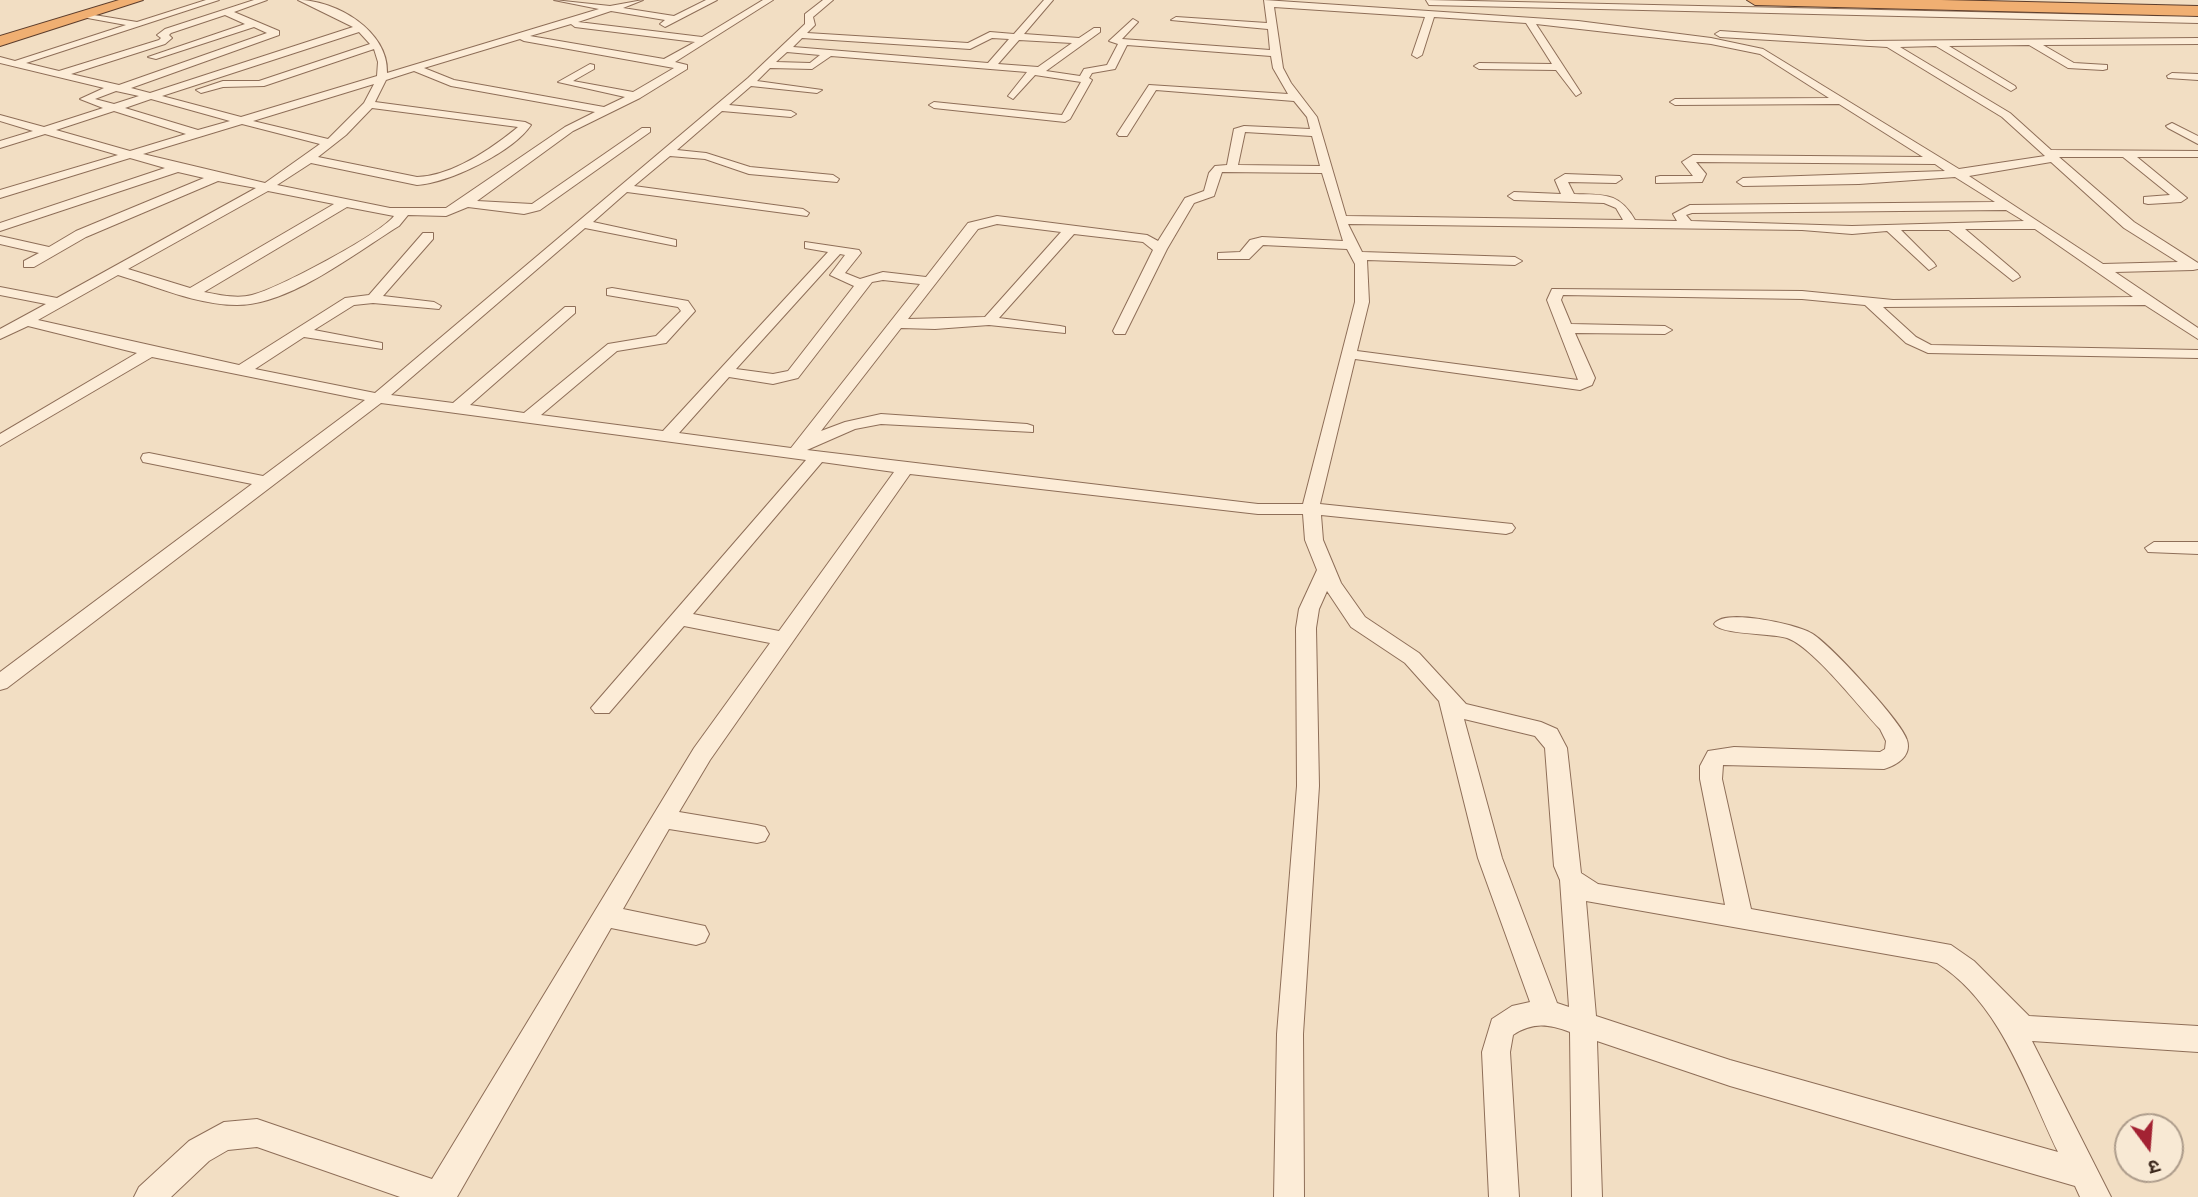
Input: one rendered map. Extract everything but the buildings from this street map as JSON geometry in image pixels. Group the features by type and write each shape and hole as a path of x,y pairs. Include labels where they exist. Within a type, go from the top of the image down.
{"highway":[{"path":"0,41 135,0"},
{"path":"1755,0 2198,11"},
{"path":"2015,0 2198,5"}],"street":[{"path":"16,64 215,0"},
{"path":"40,56 74,58 263,0"},
{"path":"0,335 264,187 308,159 369,104 382,78 383,68 374,46 360,28 338,13 302,0"},
{"path":"558,0 615,7 675,19"},
{"path":"0,194 639,0"},
{"path":"645,33 713,0"},
{"path":"664,62 769,0"},
{"path":"0,683 378,398 768,65 810,25 808,16 829,0"},
{"path":"991,66 1049,0"},
{"path":"1344,0 1400,1"},
{"path":"1587,1197 1583,1023 1572,880 1566,866 1553,741 1541,730 1470,715 1450,702 1412,658 1358,622 1339,598 1314,540 1311,509 1364,287 1355,251 1341,220 1317,133 1307,107 1286,84 1276,53 1269,2 1529,21 1671,36 1721,43 1773,57 2039,225 2198,335"},
{"path":"1414,2 2198,20"},
{"path":"1652,7 1671,36"},
{"path":"198,134 85,99 272,36 276,30 225,12"},
{"path":"1951,14 1991,43"},
{"path":"85,15 137,25"},
{"path":"1417,55 1431,15"},
{"path":"2148,19 2198,47"},
{"path":"1176,20 1272,26"},
{"path":"1529,21 1576,93"},
{"path":"1133,22 1114,39 1123,43 1276,53"},
{"path":"82,80 257,23"},
{"path":"566,23 702,40"},
{"path":"0,145 147,95 360,28"},
{"path":"1013,96 1033,71 1044,68 1097,30"},
{"path":"59,75 167,40 162,35 168,31"},
{"path":"1721,43 1718,36 1728,33 1888,44 2198,41"},
{"path":"799,35 970,46 990,35 1068,36 1081,41"},
{"path":"272,36 301,47"},
{"path":"393,211 446,212 465,203 569,129 636,96 683,68 664,62 520,37"},
{"path":"1084,78 1088,71 1111,67 1123,43"},
{"path":"1938,43 2011,88"},
{"path":"2031,43 2072,66 2103,67"},
{"path":"1888,44 2006,115 2129,225 2195,266"},
{"path":"171,101 213,86 260,84 374,46"},
{"path":"784,49 991,66 1084,78"},
{"path":"768,65 812,66 829,53"},
{"path":"0,60 328,142"},
{"path":"1479,66 1559,66"},
{"path":"590,67 562,82 636,96"},
{"path":"415,68 451,83 607,111"},
{"path":"2172,76 2198,77"},
{"path":"934,105 1060,120 1067,118 1087,85 1084,78"},
{"path":"747,83 817,90"},
{"path":"1123,134 1153,88 1299,98"},
{"path":"1675,102 1844,101"},
{"path":"308,159 417,181 431,180 446,175 521,131 526,125 369,104"},
{"path":"718,107 791,114"},
{"path":"2,119 177,168 402,214 395,223 274,293 237,301 116,270"},
{"path":"2172,126 2198,141"},
{"path":"1232,167 1238,131 1244,129 1317,133"},
{"path":"465,203 524,210 536,207 646,130"},
{"path":"664,152 706,156 749,170 833,179"},
{"path":"2124,152 2181,198 2148,200"},
{"path":"1742,182 1894,181 1958,174 2050,155 2124,152 2198,154"},
{"path":"1660,180 1698,179 1700,174 1688,162 1693,158 1938,161"},
{"path":"91,167 135,183"},
{"path":"1120,331 1160,249 1189,201 1208,196 1215,173 1219,169 1232,167 1327,170"},
{"path":"0,227 177,168"},
{"path":"29,264 102,224 217,177"},
{"path":"1569,197 1561,180 1565,178 1616,179"},
{"path":"622,188 803,213"},
{"path":"1514,196 1613,201 1621,206 1632,225"},
{"path":"194,292 346,202"},
{"path":"1688,226 1679,214 1690,209 2009,206"},
{"path":"798,449 973,226 997,220 1071,229 1147,239 1160,249"},
{"path":"1341,220 1802,226 1852,230 2039,225"},
{"path":"584,223 671,243"},
{"path":"1953,226 2013,277"},
{"path":"1890,227 1929,266"},
{"path":"989,321 1071,229"},
{"path":"373,299 428,236"},
{"path":"0,240 49,251"},
{"path":"1223,256 1244,256 1255,243 1262,241 1355,251 1515,261"},
{"path":"810,245 854,253 837,275 862,284"},
{"path":"666,437 838,249"},
{"path":"2099,268 2195,266"},
{"path":"725,372 773,379 793,375 862,284 883,276 928,281"},
{"path":"0,290 58,302"},
{"path":"1349,355 1580,384 1587,382 1553,295 1564,290 1802,295 1870,303 2149,301"},
{"path":"527,418 613,347 661,340 688,311 683,304 612,292"},
{"path":"242,370 341,305 373,299 434,306"},
{"path":"1870,303 1911,340 1928,349 2198,354"},
{"path":"456,409 570,310"},
{"path":"26,321 150,352 378,398 456,409 666,437 798,449 817,457 905,468 1258,509 1311,509 1506,528"},
{"path":"895,323 935,325 989,321 1060,330"},
{"path":"1566,328 1665,330"},
{"path":"300,332 377,346"},
{"path":"0,442 150,352"},
{"path":"798,449 851,425 881,419 1027,429"},
{"path":"602,708 817,457"},
{"path":"149,458 267,482"},
{"path":"149,1197 199,1151 225,1136 257,1133 440,1196 702,754 905,468"},
{"path":"2154,548 2198,548"},
{"path":"1289,1197 1290,1034 1308,786 1306,628 1309,609 1326,571"},
{"path":"679,618 782,638"},
{"path":"1724,624 1772,627 1791,631 1807,639 1888,724 1897,741 1896,753 1884,761 1734,755 1716,757 1711,766 1711,779 1740,918"},
{"path":"1450,702 1490,859 1547,1012"},
{"path":"663,819 757,834"},
{"path":"1572,880 1593,893 1942,953 1958,962 1972,974 2006,1017 2090,1186"},
{"path":"606,916 696,934"},
{"path":"1504,1197 1496,1052 1501,1028 1521,1015 1547,1012 1730,1073 2090,1186"},
{"path":"2006,1017 2024,1028 2043,1031 2198,1039"}]}
